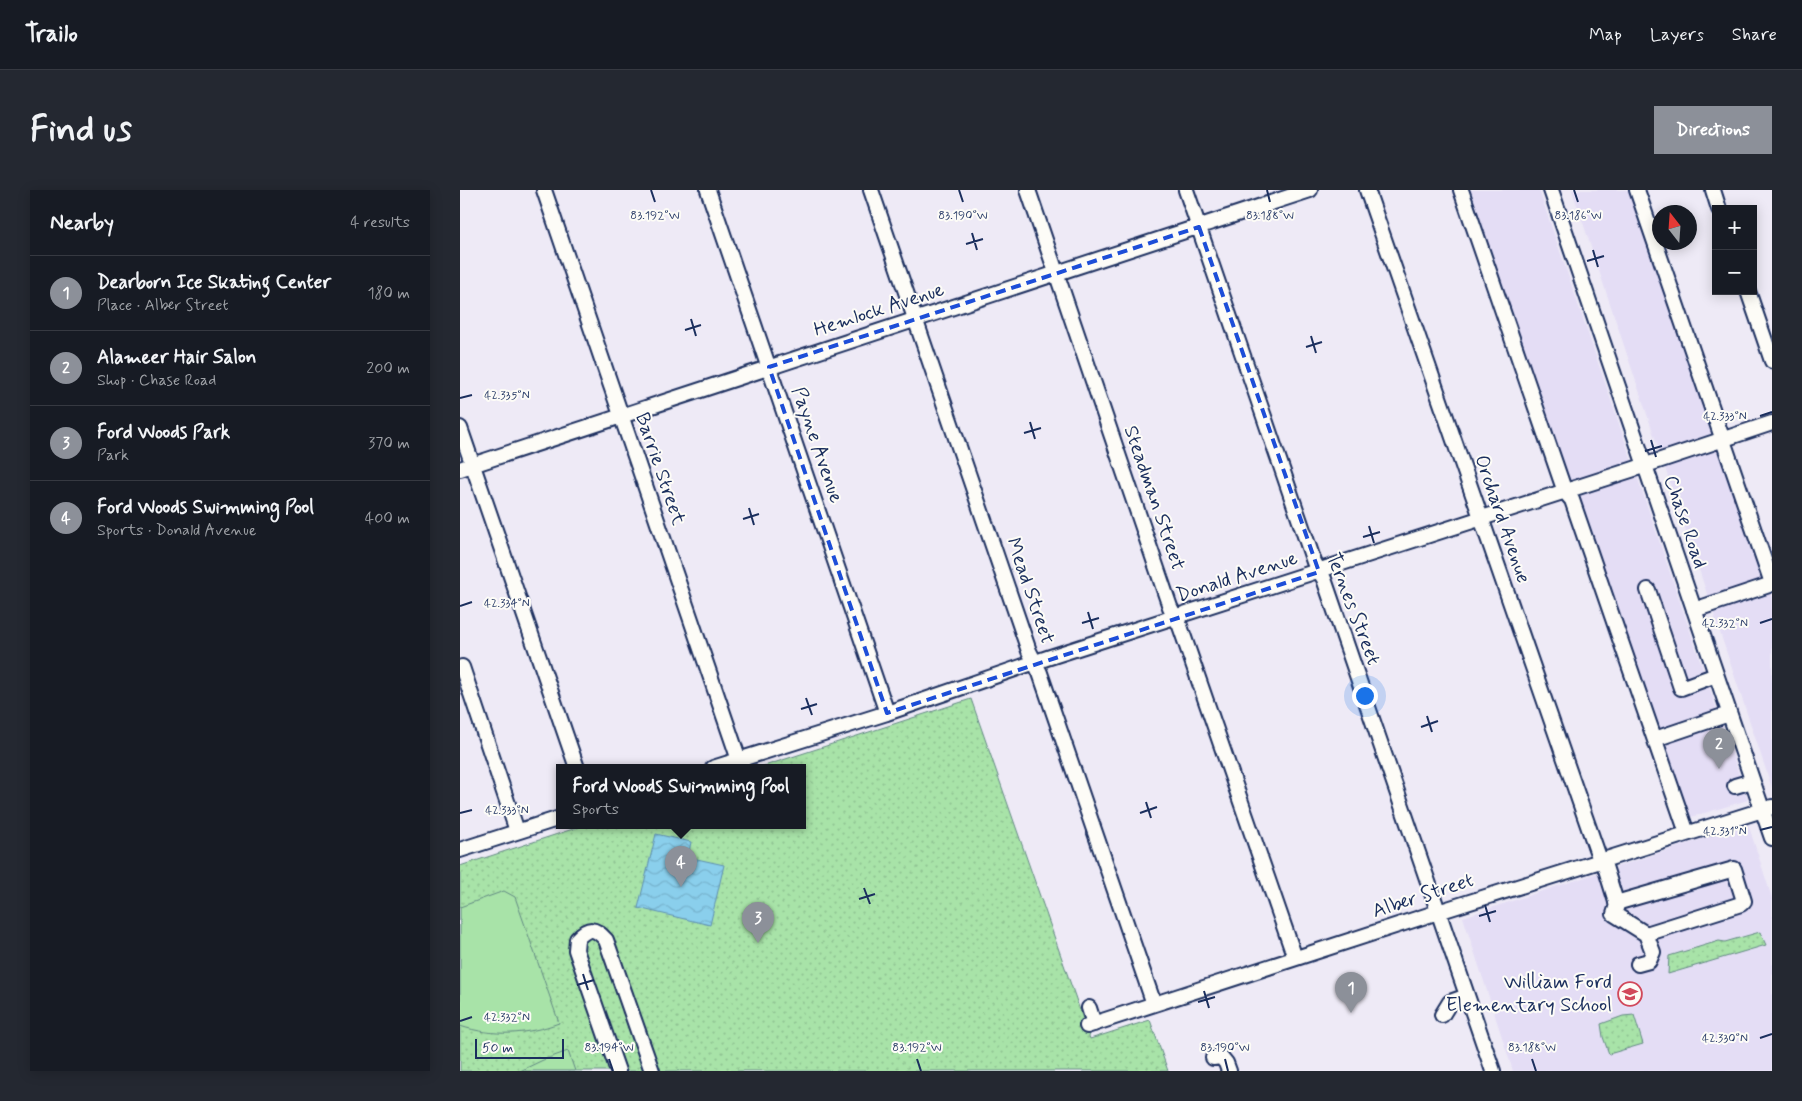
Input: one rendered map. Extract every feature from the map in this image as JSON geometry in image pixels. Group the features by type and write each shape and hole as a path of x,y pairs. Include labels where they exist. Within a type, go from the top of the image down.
{"street":[{"name":"Barrie Street","path":"544,190 739,760"},
{"name":"Payne Avenue","path":"708,190 887,713"},
{"name":"Mead Street","path":"871,190 1029,651 1040,673 1154,1004"},
{"name":"Steadman Street","path":"1028,190 1170,607 1180,626 1296,958"},
{"name":"Ternes Street","path":"1186,190 1314,562 1324,579 1493,1071"},
{"name":"Hemlock Avenue","path":"466,467 1310,190"},
{"name":"Orchard Avenue","path":"1367,190 1602,860 1616,903 1614,914 1650,933"},
{"path":"1461,190 1565,492 1572,500 1655,739 1683,803 1687,832"},
{"name":"Chase Road","path":"1550,190 1752,780 1767,808 1772,838"},
{"path":"1636,190 1772,583 1694,610"},
{"path":"1713,190 1718,205"},
{"path":"1749,295 1772,361"},
{"name":"Donald Avenue","path":"726,764 1645,466 1772,423"},
{"path":"460,428 466,467 576,764"},
{"path":"1648,590 1681,688 1716,675"},
{"path":"462,667 517,832"},
{"path":"1655,739 1729,714"},
{"path":"1735,786 1752,780"},
{"name":"Alber Street","path":"1090,1008 1091,1025 1687,832 1767,808"},
{"path":"460,850 556,819"},
{"path":"1616,903 1734,869 1744,901 1741,904 1650,933 1653,952 1649,961 1638,964"},
{"path":"618,1071 576,950 577,940 583,933 591,930 600,932 606,940 652,1071"},
{"path":"1442,1014 1450,1002 1467,996"},
{"path":"1212,1058 1221,1057 1226,1063 1228,1071"}],"highlighted area":[{"path":"1199,227 1319,572 887,713 769,367"}],"shaded area":[{"path":"1457,190 1539,190 1748,800 1678,821"},
{"path":"1572,190 1646,190 1652,209 1652,250 1666,250 1772,561 1772,788"},
{"name":"William Ford Elementary School","path":"1748,824 1772,898 1772,1071 1513,1071 1463,917"}],"green space":[{"path":"971,699 1090,1039 1150,1020 1168,1071 460,1071 460,866 573,829 806,829 806,764 770,764"},
{"path":"504,891 515,897 559,1023 534,1030 510,1033 485,1032 460,1026 460,907"},
{"path":"1760,932 1766,945 1668,974 1669,956 1719,941 1725,942"},
{"path":"1634,1015 1643,1044 1609,1054 1601,1024 1623,1016"},
{"path":"568,1051 575,1071 520,1071 543,1060"}],"water":[{"path":"656,834 691,842 688,857 724,865 710,925 638,908"}],"place":[{"name":"Alameer Hair Salon","path":"1719,769"},
{"name":"Ford Woods Swimming Pool","path":"681,887"},
{"name":"Ford Woods Park","path":"758,943"},
{"name":"William Ford Elementary School","path":"1630,994"},
{"name":"Dearborn Ice Skating Center","path":"1351,1013"}]}
